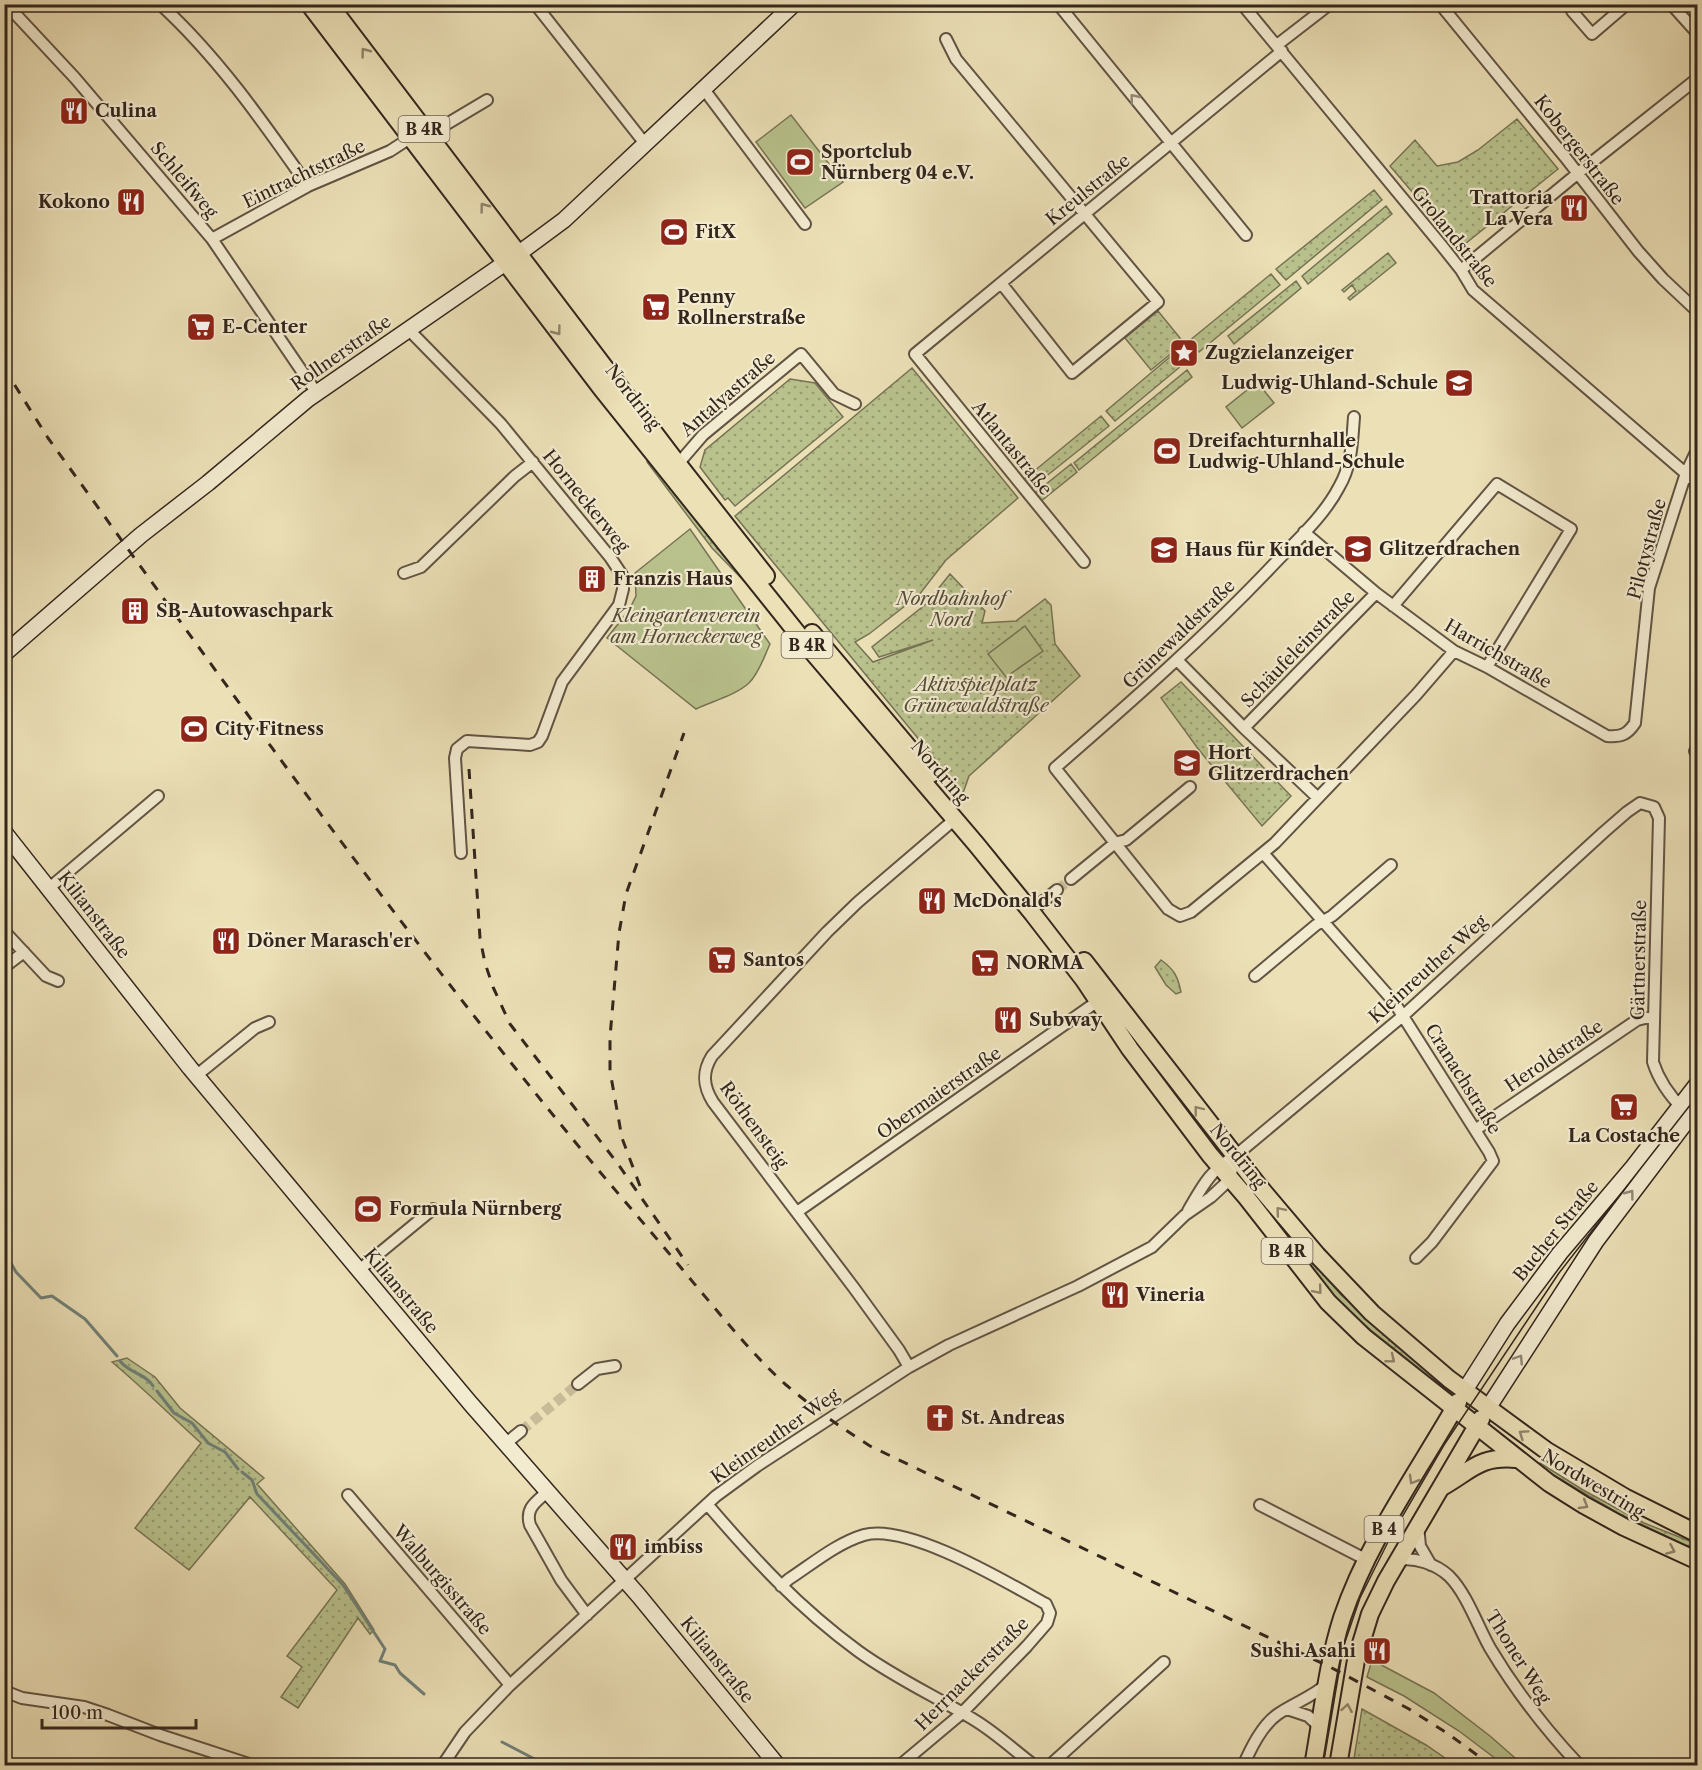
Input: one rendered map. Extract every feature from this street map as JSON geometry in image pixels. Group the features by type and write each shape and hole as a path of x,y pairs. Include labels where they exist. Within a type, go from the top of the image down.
{"main road":[{"name":"Nordring","path":"309,4 410,138 512,259 816,638 1040,904 1235,1156 1317,1255 1386,1327 1488,1408"},
{"name":"Nordring","path":"329,4 430,137 614,405 795,631 1033,914 1098,1001 1130,1049 1300,1267 1336,1311 1364,1337 1476,1427"},
{"name":"Rollnerstraße","path":"4,654 141,535 202,488 316,392 512,259 564,220 794,4"},
{"name":"Kilianstraße","path":"4,832 197,1075 505,1444 625,1580 778,1766"},
{"name":"Bucher Straße","path":"1488,1408 1596,1241 1689,1109 1698,1083"},
{"name":"Bucher Straße","path":"1454,1409 1498,1338 1541,1277 1583,1224 1689,1109"},
{"name":"B 4","path":"1338,1766 1361,1641 1375,1603 1488,1408"},
{"name":"Nordwestring","path":"1488,1408 1578,1470 1633,1502 1698,1534"},
{"name":"B 4","path":"1313,1766 1327,1684 1343,1616 1366,1560 1454,1409"},
{"name":"Nordwestring","path":"1476,1427 1516,1459 1606,1518 1698,1561"},
{"path":"1439,1490 1484,1461 1500,1458 1516,1459"}],"street":[{"name":"Schleifweg","path":"6,4 75,78 212,239 316,392"},
{"path":"160,4 227,75 308,186"},
{"path":"535,4 646,145"},
{"path":"1058,4 1246,235"},
{"name":"Grolandstraße","path":"1242,4 1461,270 1473,290 1698,484"},
{"name":"Kreulstraße","path":"915,354 1171,143 1330,4"},
{"name":"Kobergerstraße","path":"1440,4 1638,251 1663,279 1698,312"},
{"path":"1573,4 1572,11 1592,34 1627,4"},
{"path":"1671,4 1698,34"},
{"path":"946,39 956,59 1158,302 1072,373 1000,283"},
{"path":"1461,270 1698,78"},
{"path":"703,88 805,224"},
{"path":"430,137 487,100"},
{"name":"Eintrachtstraße","path":"212,239 308,186 390,151 410,138"},
{"name":"Horneckerweg","path":"409,330 479,400 533,462 617,567 623,581 622,598 614,613 562,682 538,742 530,745 466,741 457,749 455,758 461,853"},
{"name":"Antalyastraße","path":"678,464 703,435 801,354 834,394 855,404"},
{"name":"Atlantastraße","path":"915,354 1084,562"},
{"name":"Grünewaldstraße","path":"1115,843 1055,768 1177,660 1304,532 1339,488 1346,472 1351,458 1354,417"},
{"name":"Pilotystraße","path":"1629,732 1635,723 1649,588 1686,473 1698,448"},
{"path":"404,573 421,567 515,476 533,462"},
{"path":"1393,606 1497,484 1571,529 1487,667"},
{"name":"Harrichstraße","path":"1304,532 1376,593 1454,651 1487,667 1607,736 1620,737 1629,732"},
{"name":"Schäufeleinstraße","path":"1244,728 1376,593"},
{"path":"1115,843 1168,909 1180,916 1191,912 1263,853 1416,695 1454,651"},
{"name":"Schäufeleinstraße","path":"1177,660 1318,798"},
{"path":"1071,879 1115,843 1126,840 1190,788"},
{"path":"48,890 158,796"},
{"name":"Kleinreuther Weg","path":"1185,1215 1211,1197 1235,1156 1404,1015 1604,832 1640,803"},
{"name":"Gärtnerstraße","path":"1640,803 1654,807 1659,818 1653,1062 1665,1089 1689,1109"},
{"name":"Röthensteig","path":"909,1367 899,1350 707,1092 704,1081 709,1062 827,932 858,902 955,819"},
{"name":"Cranachstraße","path":"1263,853 1404,1015 1493,1161 1432,1242 1416,1258"},
{"path":"1255,976 1332,916 1391,865"},
{"path":"1040,904 1057,890"},
{"path":"6,937 46,975 58,981"},
{"path":"4,963 7,966 24,952"},
{"name":"Obermaierstraße","path":"797,1212 1098,1001"},
{"name":"Heroldstraße","path":"1475,1130 1637,1020 1654,1016"},
{"path":"197,1075 255,1028 269,1022"},
{"name":"Kleinreuther Weg","path":"442,1766 465,1732 510,1685 707,1504 757,1466 909,1367 949,1345 1078,1286 1141,1254 1166,1236 1185,1215 1206,1180 1225,1172 1235,1156"},
{"path":"359,1270 433,1209"},
{"path":"578,1384 597,1369 615,1366"},
{"path":"505,1444 521,1431"},
{"path":"547,1492 528,1510 527,1517 561,1580 587,1615"},
{"name":"Walburgisstraße","path":"348,1496 510,1685"},
{"path":"707,1504 756,1561 793,1599 860,1653 976,1721 1035,1766"},
{"path":"1260,1506 1366,1560"},
{"name":"Thoner Weg","path":"1418,1526 1420,1546 1431,1565"},
{"name":"Herrnackerstraße","path":"781,1586 850,1540 874,1533 887,1533 947,1554 991,1574 1046,1604 1050,1613 1047,1623 1027,1646 961,1714 899,1766"},
{"name":"Thoner Weg","path":"1398,1560 1414,1559 1431,1565 1450,1577 1490,1648 1526,1704 1580,1766"},
{"path":"1049,1766 1164,1662"},
{"path":"1244,1766 1251,1750 1268,1724 1287,1709 1314,1695 1327,1684"},
{"path":"4,1692 22,1698 84,1707 108,1714 160,1735 255,1766"},
{"path":"1287,1709 1308,1716 1320,1727"}],"green space":[{"name":"Sportclub Nürnberg 04 e.V.","path":"791,115 843,182 805,208 756,142"},
{"path":"1517,119 1558,169 1460,248 1390,166 1415,140 1437,166 1458,162 1478,150"},
{"path":"1374,190 1382,200 1286,280 1276,269"},
{"path":"1386,206 1392,214 1308,284 1302,276"},
{"path":"1388,253 1396,263 1350,300 1348,298 1356,291 1352,285 1344,292 1342,290"},
{"path":"1271,274 1280,285 1199,352 1189,341"},
{"path":"1296,281 1301,288 1234,344 1228,336"},
{"path":"1158,311 1184,343 1151,370 1125,338"},
{"path":"1184,345 1193,356 1115,421 1106,411"},
{"path":"912,368 1018,498 946,560 919,595 869,634 855,642 873,662 933,640 879,657 872,647 926,604 950,574 985,611 982,623 1016,621 1045,599 1051,605 1055,644 1080,676 969,776 963,793 735,516"},
{"path":"1187,370 1192,377 1079,470 1074,463"},
{"path":"790,379 815,383 843,417 735,506 728,498 725,500 700,467 705,450"},
{"path":"1257,382 1274,403 1242,428 1226,407"},
{"path":"1101,416 1109,426 1029,490 1022,481"},
{"path":"651,459 753,586 748,585 712,548 647,462"},
{"path":"1071,464 1077,472 1040,502 1034,494"},
{"name":"Kleingartenverein am Horneckerweg","path":"690,529 770,644 749,683 731,694 696,709 607,638 629,610 636,596 635,573"},
{"path":"1025,626 1043,651 1006,677 988,654"},
{"path":"1181,682 1291,796 1262,826 1199,750 1161,698"},
{"path":"1161,960 1175,974 1181,992 1176,994 1166,985 1155,967"},
{"path":"1261,1202 1341,1295 1444,1379 1440,1385 1333,1297 1258,1205"},
{"path":"127,1358 155,1377 180,1408 264,1478 257,1484 345,1584 374,1630 370,1634 358,1618 298,1708 281,1697 302,1667 287,1656 337,1590 250,1497 189,1570 135,1528 201,1443 112,1362"},
{"path":"1540,1463 1583,1490 1644,1523 1697,1544 1697,1551 1618,1513 1538,1466"},
{"path":"1372,1660 1434,1693 1523,1765 1504,1765 1459,1731 1404,1696 1367,1677"},
{"path":"1362,1709 1426,1745 1455,1765 1353,1765"}],"waterway":[{"path":"4,1251 16,1272 41,1298 52,1296 85,1319 117,1356"},
{"path":"120,1361 153,1386"},
{"path":"157,1391 174,1413 192,1423 208,1443 225,1452 238,1469"},
{"path":"242,1472 252,1480 257,1494 343,1585 385,1649 380,1661 395,1665 400,1673 424,1694"},
{"path":"502,1742 548,1766"}],"tunnel":[{"path":"1057,890 1071,879"},
{"path":"521,1431 578,1384"}],"tram line":[{"path":"1323,1766 1343,1648 1360,1598 1391,1536 1444,1445 1559,1273 1698,1095"}],"railway":[{"path":"4,368 48,438 386,902 527,1083 600,1172 740,1337 785,1384 805,1401 870,1446 1330,1667 1409,1709 1492,1766"},
{"path":"640,1186 622,1138 610,1071 610,1037 619,933 626,894 684,733"},
{"path":"469,769 480,938 493,987 510,1024 618,1164 688,1265"}],"place":[{"name":"Culina","path":"74,111"},
{"name":"Sportclub Nürnberg 04 e.V.","path":"800,162"},
{"name":"Kokono","path":"131,202"},
{"name":"Trattoria La Vera","path":"1574,208"},
{"name":"FitX","path":"674,232"},
{"name":"Penny Rollnerstraße","path":"656,307"},
{"name":"E-Center","path":"201,327"},
{"name":"Zugzielanzeiger","path":"1184,353"},
{"name":"Ludwig-Uhland-Schule","path":"1459,383"},
{"name":"Dreifachturnhalle Ludwig-Uhland-Schule","path":"1167,451"},
{"name":"Glitzerdrachen","path":"1358,549"},
{"name":"Haus für Kinder","path":"1164,550"},
{"name":"Franzis Haus","path":"592,579"},
{"name":"SB-Autowaschpark","path":"135,611"},
{"name":"City Fitness","path":"194,729"},
{"name":"Hort Glitzerdrachen","path":"1187,763"},
{"name":"McDonald's","path":"932,901"},
{"name":"Döner Marasch'er","path":"226,941"},
{"name":"Santos","path":"722,960"},
{"name":"NORMA","path":"985,963"},
{"name":"Subway","path":"1008,1020"},
{"name":"La Costache","path":"1624,1107"},
{"name":"Formula Nürnberg","path":"368,1209"},
{"name":"Vineria","path":"1115,1295"},
{"name":"St. Andreas","path":"940,1418"},
{"name":"imbiss","path":"623,1547"},
{"name":"Sushi Asahi","path":"1377,1651"}],"park label":[{"name":"Nordbahnhof Nord","path":"951,609"},
{"name":"Aktivspielplatz Grünewaldstraße","path":"976,695"}]}
